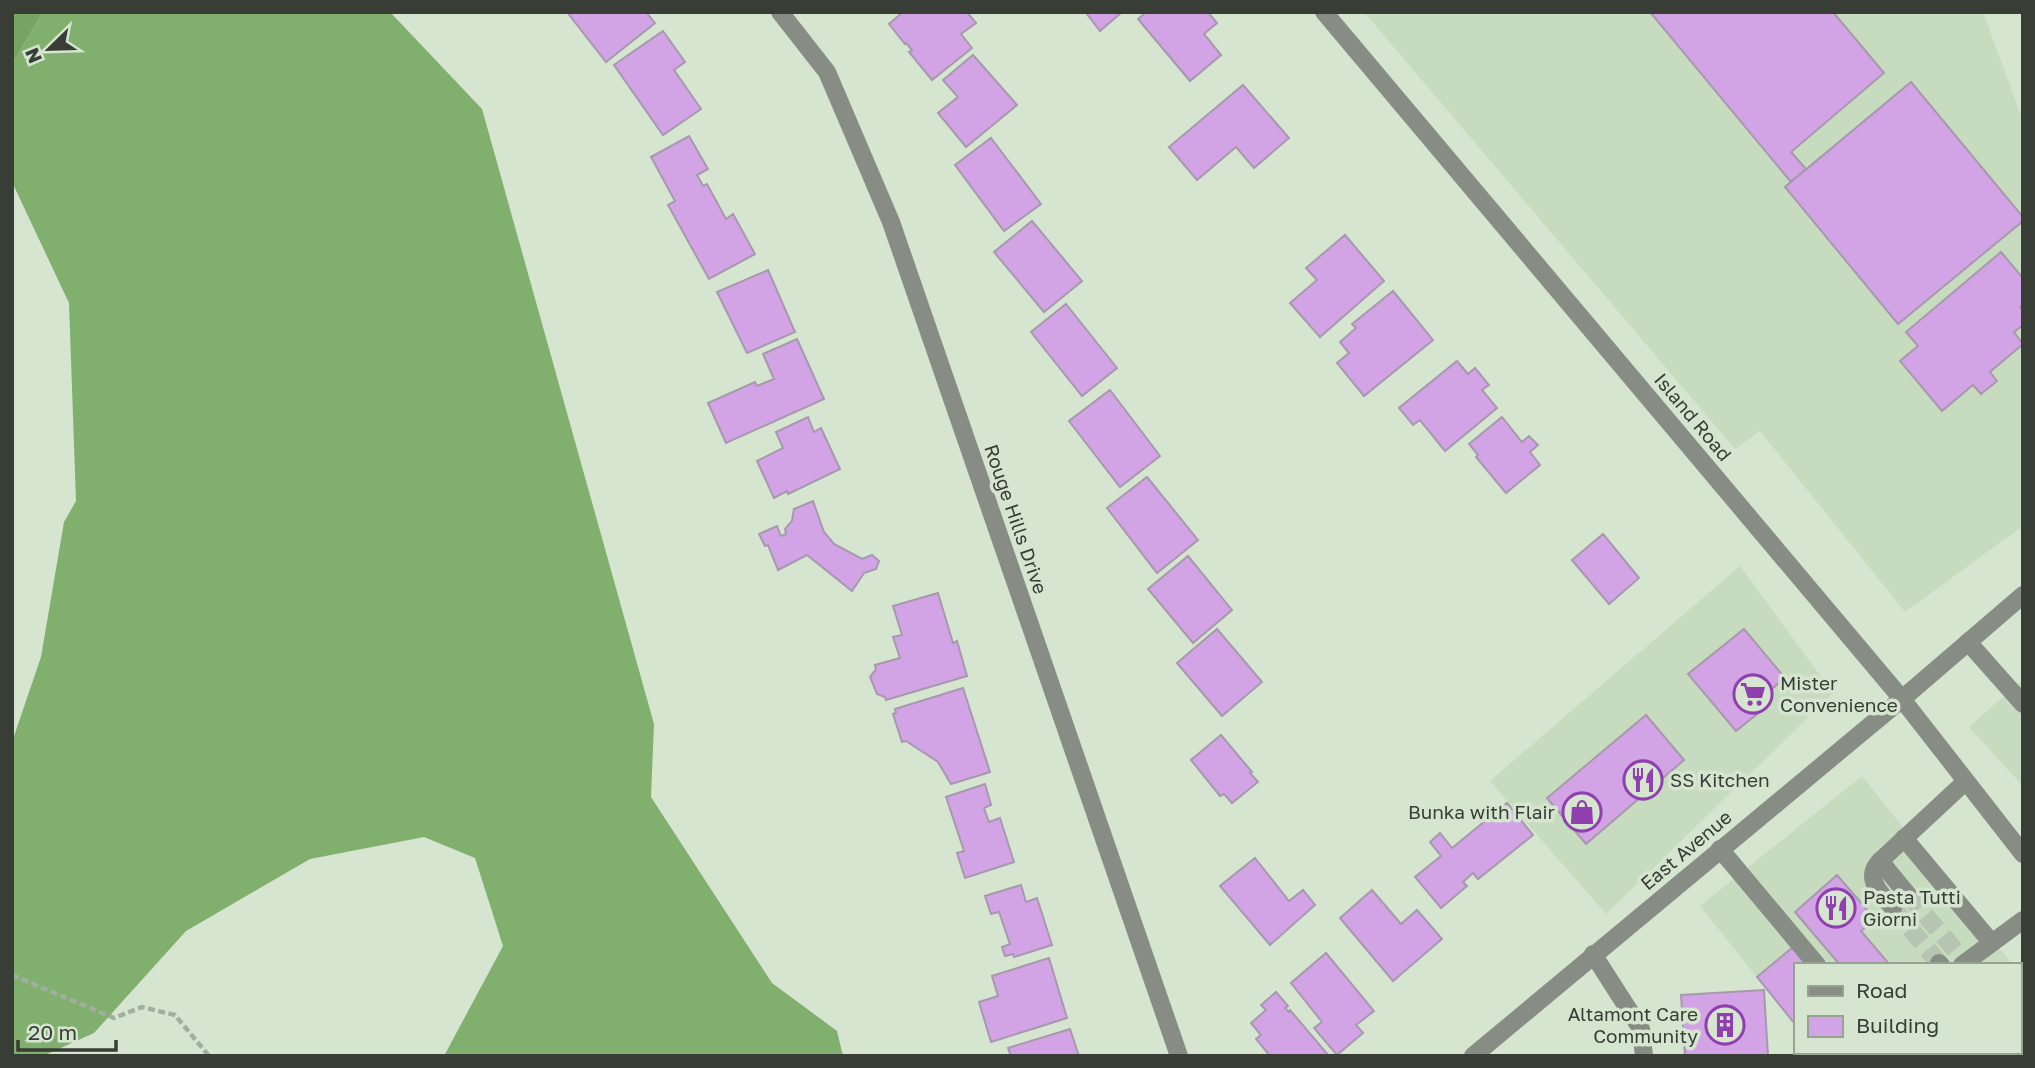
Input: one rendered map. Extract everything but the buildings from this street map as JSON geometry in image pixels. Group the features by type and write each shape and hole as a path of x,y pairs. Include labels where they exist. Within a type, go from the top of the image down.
{"street":[{"name":"Rouge Hills Drive","path":"780,12 827,72 891,222 1178,1056"},
{"name":"Island Road","path":"1324,12 1902,699 2023,854"},
{"name":"East Avenue","path":"1473,1056 2023,595"},
{"path":"1968,642 2023,704"},
{"path":"1893,908 1873,883 1873,868 1965,782"},
{"path":"1904,838 1992,942"},
{"path":"1720,849 1815,963"},
{"path":"1880,861 1908,895"},
{"path":"1961,959 1992,942 2023,920"},
{"path":"1593,954 1642,1030 1644,1056"}],"path":[{"path":"12,975 114,1018 142,1007 175,1015 209,1056"}],"shaded area":[{"path":"12,12 43,12 12,64"},
{"path":"43,12 390,12 482,109 654,724 651,797 772,983 837,1031 843,1056 444,1056 503,946 475,858 424,837 310,859 186,931 94,1033 43,1056 12,1056 12,742 41,657 64,522 76,501 69,303 12,182 12,64"},
{"path":"1364,12 1983,12 2023,121 2023,526 1905,612 1760,431 1735,449"},
{"path":"1740,566 1833,693 1606,914 1490,781"},
{"path":"2023,680 2023,786 1969,727"},
{"path":"1862,776 2011,963 1794,963 1794,1024 1700,906"}],"tunnel":[{"path":"1908,895 1955,950"},
{"path":"1893,908 1939,963"}],"place":[{"name":"Mister Convenience","path":"1753,694"},
{"name":"SS Kitchen","path":"1643,780"},
{"name":"Bunka with Flair","path":"1582,812"},
{"name":"Pasta Tutti Giorni","path":"1836,908"},
{"name":"Altamont Care Community","path":"1725,1025"}]}
